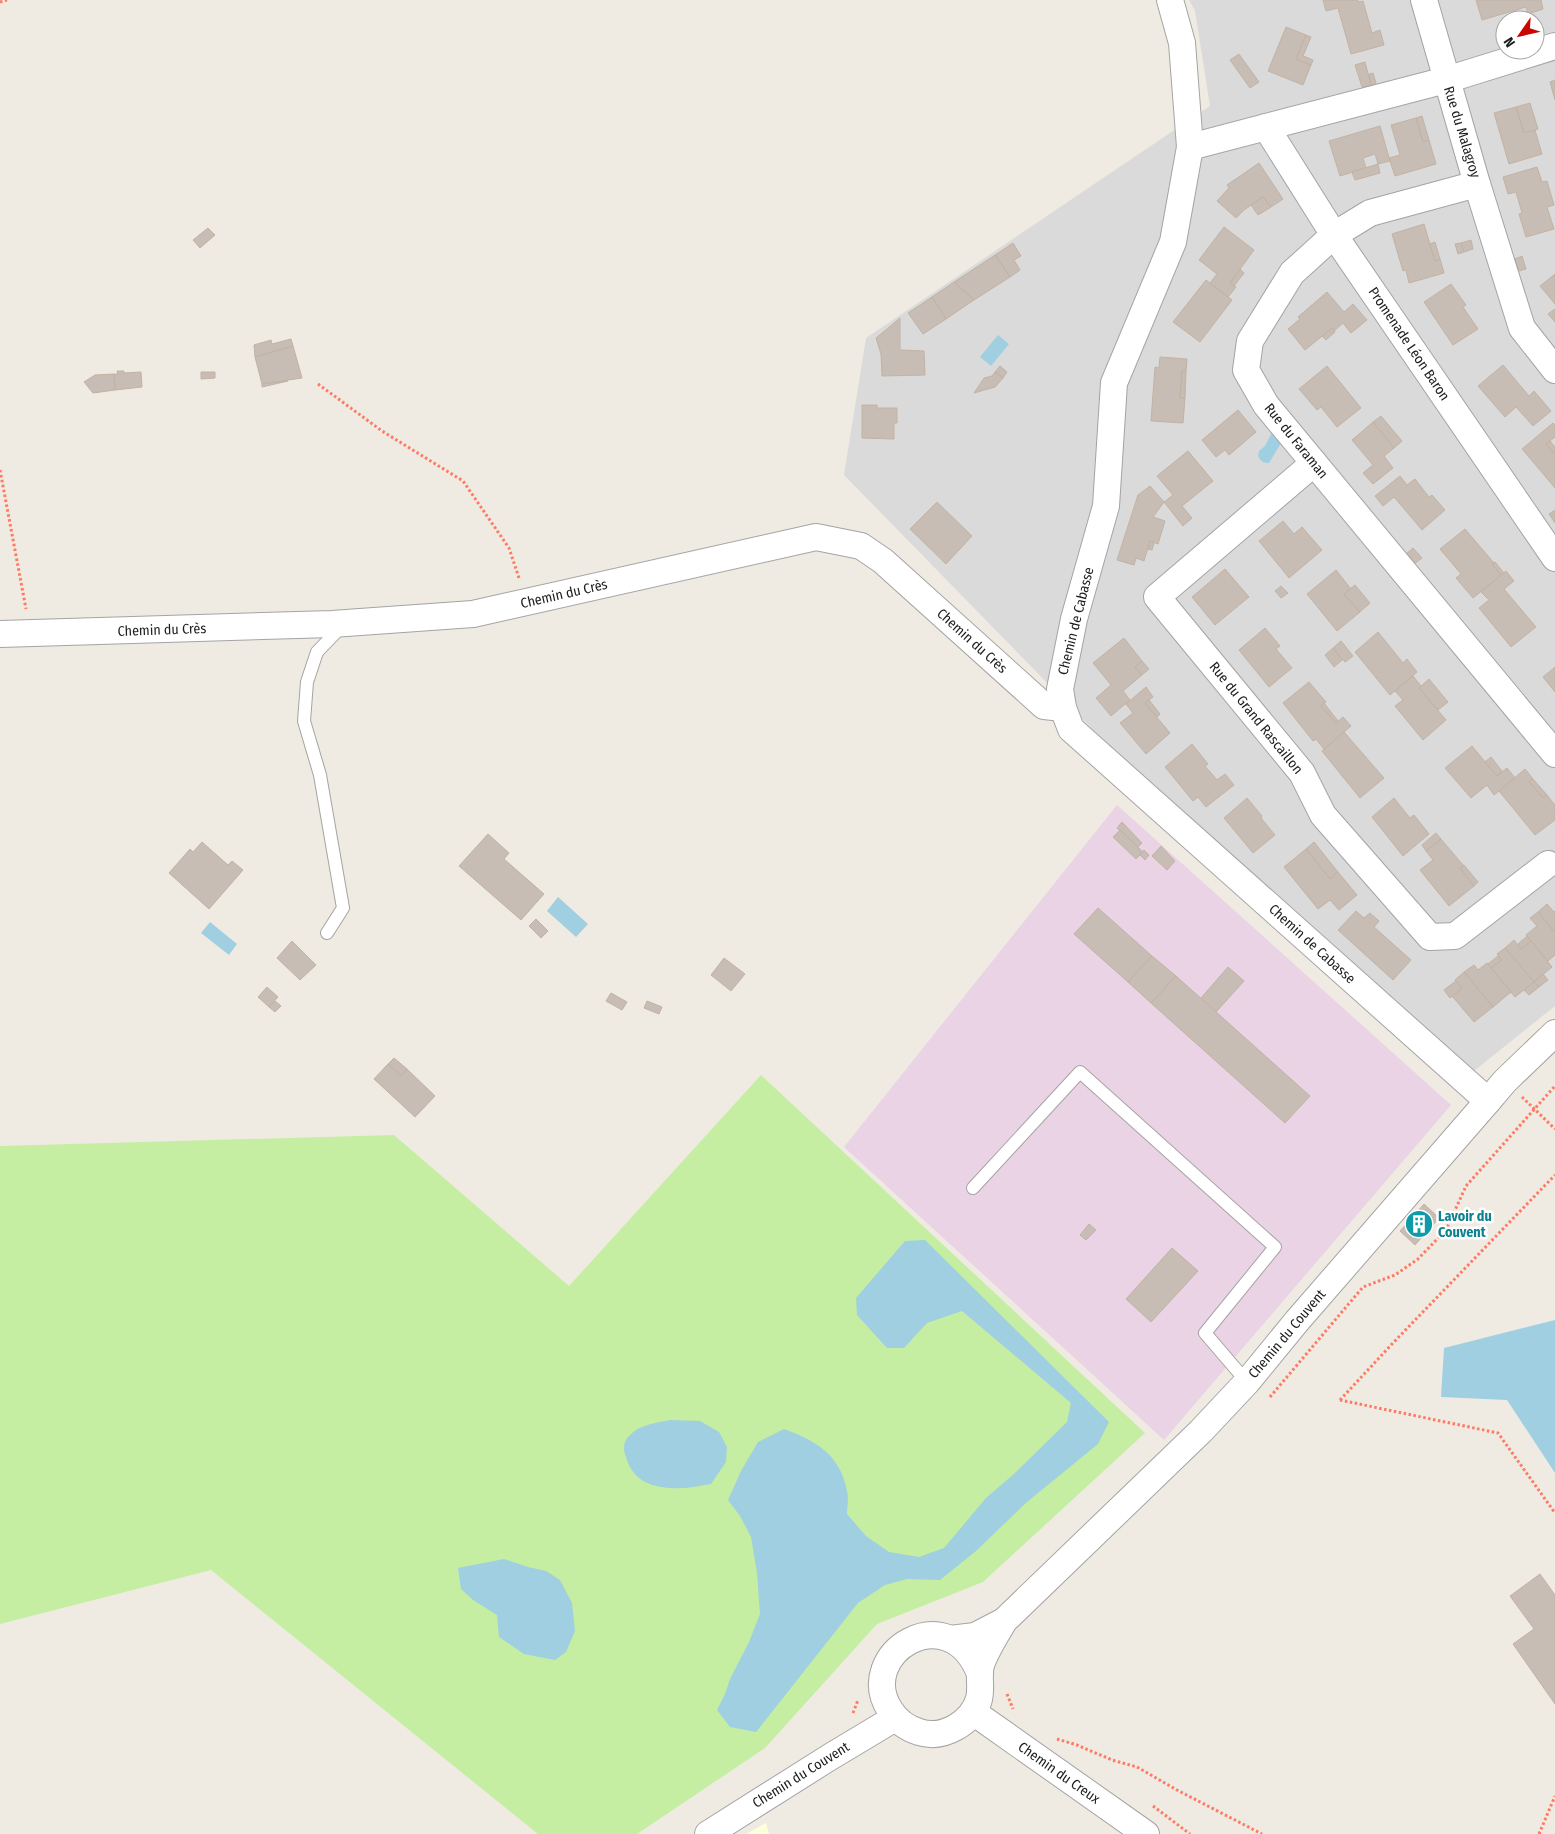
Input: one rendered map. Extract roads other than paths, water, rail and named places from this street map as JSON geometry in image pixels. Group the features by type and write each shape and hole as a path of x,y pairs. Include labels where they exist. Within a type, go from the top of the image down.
{"street":[{"name":"Chemin de Cabasse","path":"1170,0 1182,42 1190,147 1173,242 1114,383 1106,506 1072,628 1060,689 1063,708 1071,729 1488,1101"},
{"path":"1424,0 1446,80 1555,46"},
{"name":"Rue du Malagroy","path":"1190,147 1446,80 1522,328 1555,370"},
{"name":"Promenade Léon Baron","path":"1266,127 1334,235 1555,558"},
{"name":"Rue du Faraman","path":"1477,184 1370,213 1334,235 1292,273 1250,341 1246,370 1266,405 1555,754"},
{"name":"Rue du Grand Rascaillon","path":"1314,463 1156,597 1302,773 1322,815 1430,937 1455,936 1553,864"},
{"name":"Chemin du Crès","path":"0,634 345,624 472,614 816,537 861,546 883,561 1044,706 1063,708"},
{"name":"Chemin du Couvent","path":"708,1834 895,1718 886,1704 882,1688 884,1671 891,1656 902,1644 918,1637 934,1635 950,1639 975,1636 1004,1621 1201,1432 1247,1382 1297,1321 1505,1081 1555,1033"},
{"name":"Chemin du Couvent","path":"973,1712 979,1700 981,1665 1004,1621"},
{"path":"950,1639 964,1647 974,1659 980,1674"},
{"path":"895,1718 907,1727 921,1733 936,1734 950,1730 963,1723 973,1712"},
{"name":"Chemin du Creux","path":"973,1712 1146,1834"}],"lane":[{"path":"327,933 343,908 320,775 304,721 307,682 317,652 345,624"},
{"path":"973,1188 1080,1072 1275,1247 1205,1332 1247,1382"}],"water":[{"path":"998,335 1009,344 991,366 980,357"},
{"path":"1272,432 1283,440 1269,463 1265,463 1258,456 1259,451 1265,446"},
{"path":"558,897 588,924 576,937 547,911"},
{"path":"210,922 237,944 229,955 201,933"},
{"path":"925,1240 1109,1422 1098,1444 1027,1502 976,1551 940,1580 907,1579 885,1585 858,1603 756,1732 730,1727 717,1710 760,1614 757,1573 751,1537 740,1516 728,1500 741,1471 758,1442 784,1429 816,1444 839,1467 848,1494 847,1514 866,1536 889,1552 919,1557 944,1548 986,1498 1015,1473 1067,1422 1071,1403 962,1311 927,1323 904,1348 887,1348 857,1315 856,1298 905,1241"},
{"path":"1555,1320 1555,1473 1507,1400 1441,1397 1444,1348"},
{"path":"671,1420 700,1421 719,1432 727,1447 726,1462 711,1484 680,1488 661,1487 643,1481 631,1469 624,1452 627,1438 643,1426"},
{"path":"504,1559 546,1571 560,1580 572,1603 575,1631 566,1652 555,1660 524,1654 499,1637 497,1615 473,1600 461,1589 458,1568"}],"place":[{"name":"Lavoir du Couvent","path":"1419,1224"}]}
